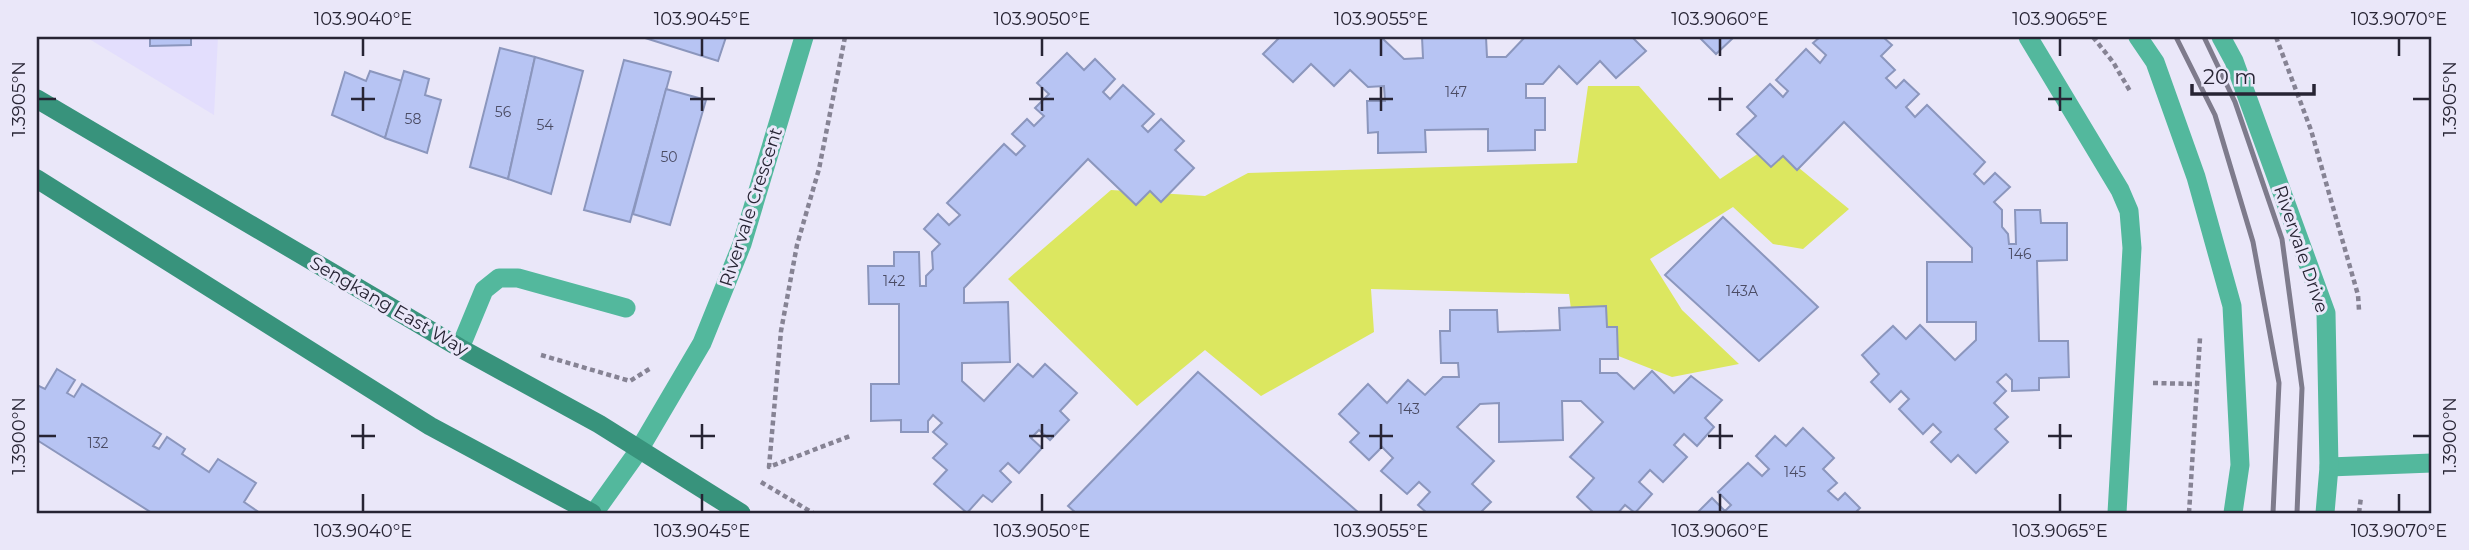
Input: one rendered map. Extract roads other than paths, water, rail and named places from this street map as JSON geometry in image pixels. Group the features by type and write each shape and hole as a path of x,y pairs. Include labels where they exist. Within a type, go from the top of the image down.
{"main road":[{"name":"Sengkang East Way","path":"37,99 460,348 599,424 741,513"},
{"path":"37,179 430,426 593,513"}],"street":[{"name":"Rivervale Crescent","path":"593,513 639,450 702,343 737,257 804,37"},
{"path":"2028,37 2120,190 2129,211 2133,248 2117,513"},
{"path":"2138,37 2155,62 2187,152 2232,306 2240,465 2233,513"},
{"name":"Rivervale Drive","path":"2221,37 2234,61 2326,313 2329,467 2325,513"},
{"path":"460,348 484,290 499,278 518,278 626,308"},
{"path":"2329,467 2432,463"}],"railway":[{"path":"2176,37 2215,115 2253,242 2279,383 2273,513"},
{"path":"2204,37 2235,102 2282,239 2302,388 2297,513"}]}
